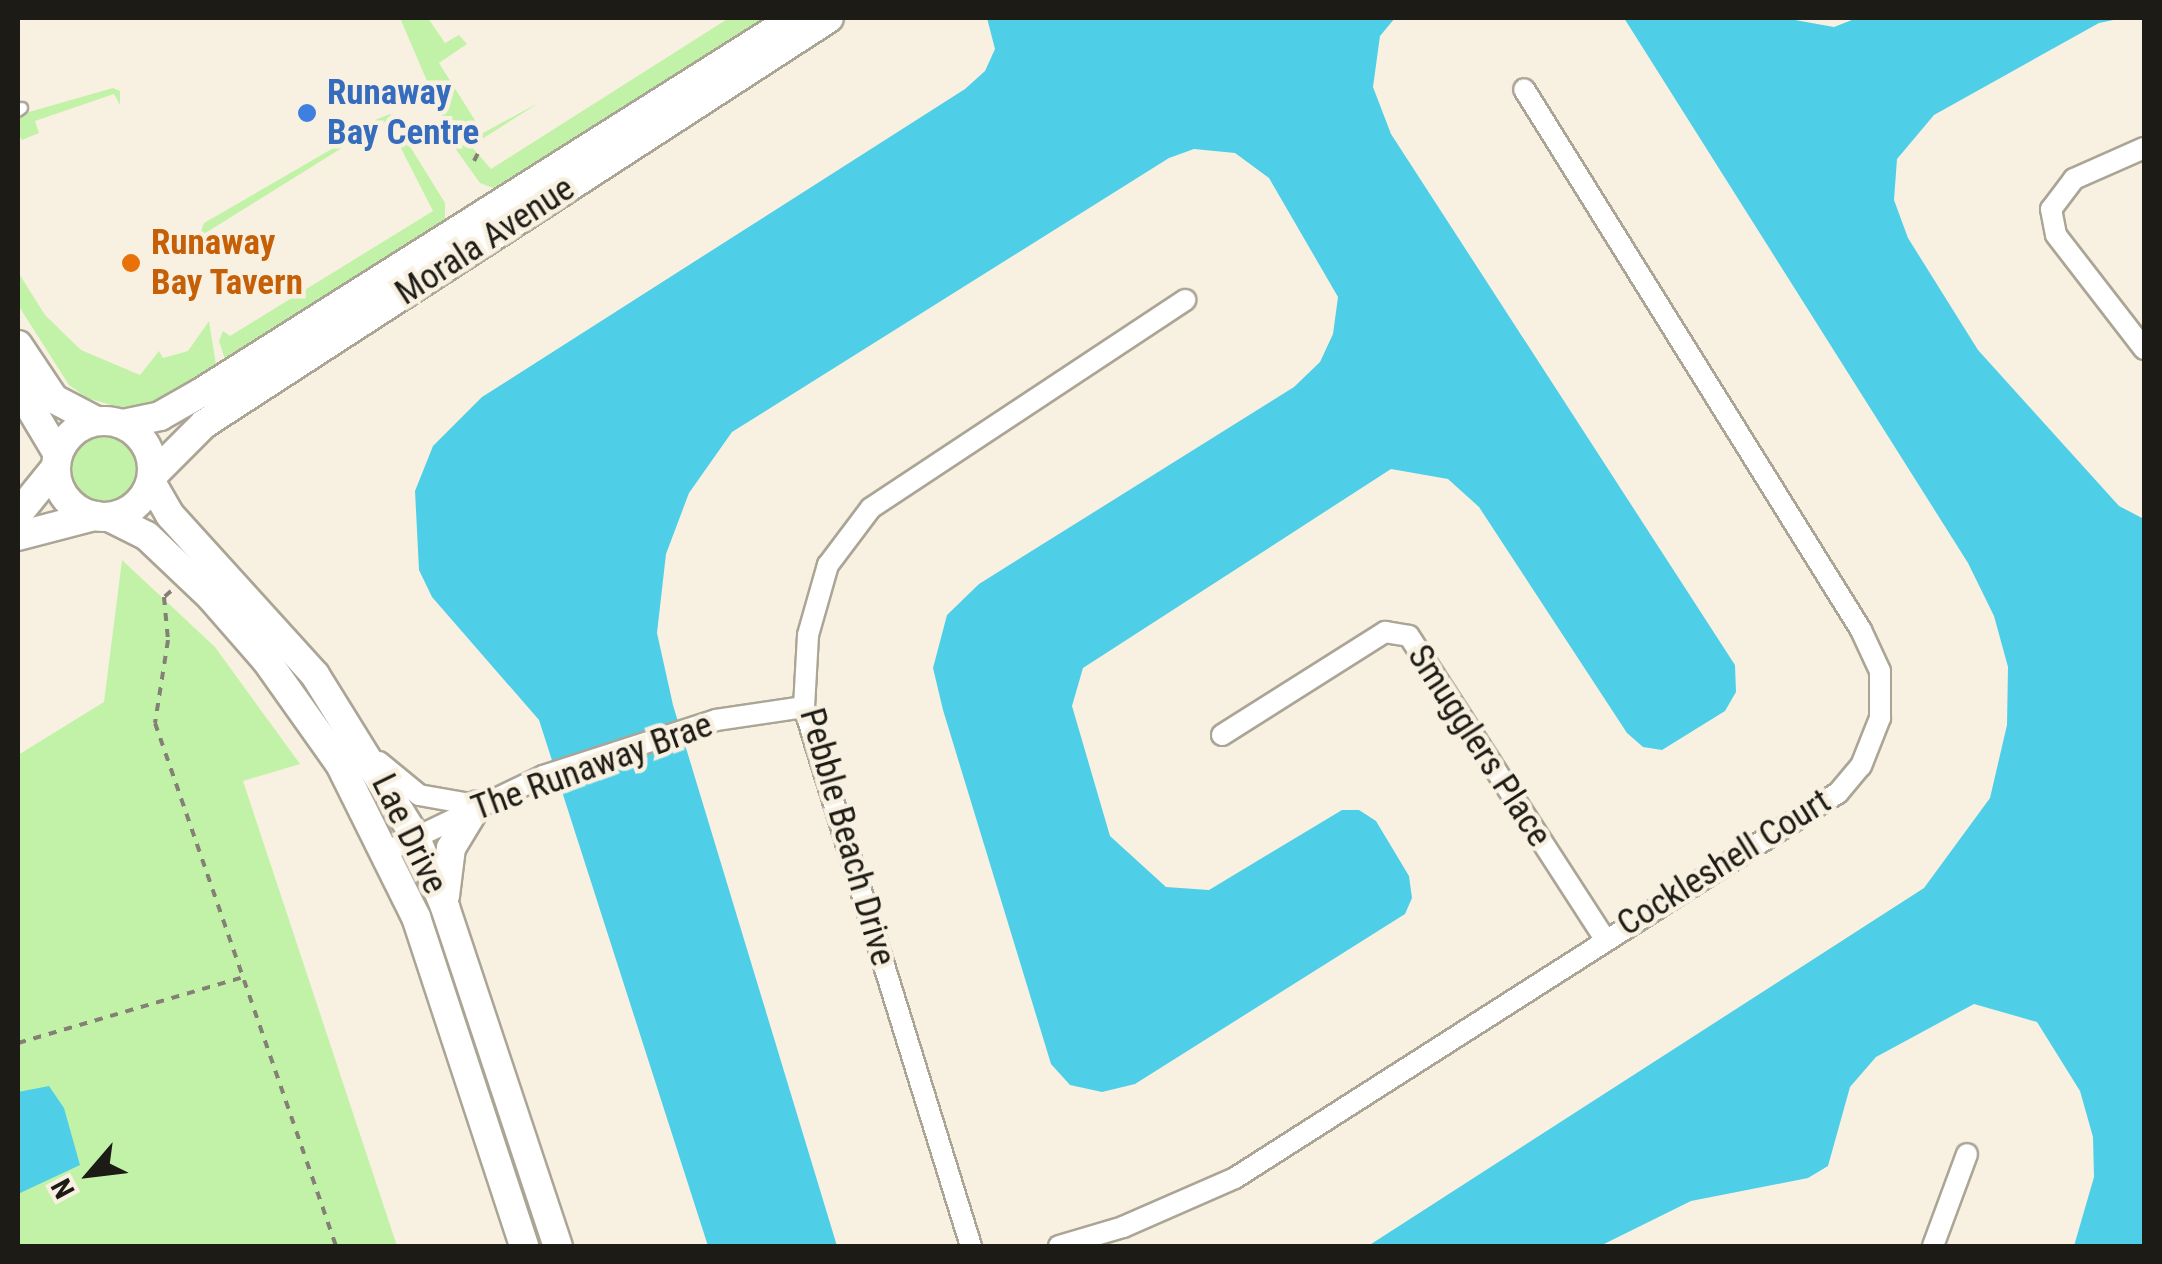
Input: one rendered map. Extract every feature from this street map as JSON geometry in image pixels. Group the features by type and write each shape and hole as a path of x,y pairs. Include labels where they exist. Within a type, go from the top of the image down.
{"main road":[{"name":"Morala Avenue","path":"109,423 149,420 190,400 794,18"},
{"name":"Morala Avenue","path":"152,479 220,414 828,18"},
{"path":"18,345 54,399 144,441 152,479 136,506 18,536"},
{"path":"18,388 57,460 71,504 102,517"},
{"path":"18,514 72,432 109,423"},
{"name":"Lae Drive","path":"152,479 170,515 291,644 367,750 415,836 445,907 558,1246"},
{"name":"Lae Drive","path":"102,517 147,536 188,573 302,708 388,851 428,948 524,1246"},
{"path":"445,907 450,848 476,806"}],"street":[{"name":"Cockleshell Court","path":"1059,1246 1124,1227 1235,1178 1604,937 1838,794 1861,766 1880,718 1880,671 1524,88"},
{"path":"2144,148 2074,179 2052,210 2056,236 2144,349"},
{"name":"Pebble Beach Drive","path":"972,1246 804,707 808,635 828,565 871,508 1185,300"},
{"name":"Smugglers Place","path":"1222,735 1385,632 1409,636 1604,937"},
{"name":"The Runaway Brae","path":"388,851 543,776 686,729 804,707"},
{"path":"367,750 418,795 476,806"},
{"path":"1933,1246 1967,1154"}],"path":[{"path":"474,162 480,149"},
{"path":"188,573 164,597 168,640 155,723 336,1246"},
{"path":"18,1043 242,978"}],"green space":[{"path":"400,18 428,18 445,43 459,35 467,44 439,63 483,133 540,102 471,146 491,169 729,18 767,18 493,188 480,183 457,151"},
{"path":"113,88 120,91 120,105 114,94 35,121 39,133 22,140 18,134 18,120 29,112"},
{"path":"390,114 445,203 445,222 226,362 219,341 223,331 230,336 433,211 387,121 375,128 375,120"},
{"path":"356,135 358,138 199,237 204,223"},
{"path":"18,272 45,315 81,350 140,375 159,351 163,358 188,351 209,321 216,365 167,400 129,410 87,398 69,385 18,305"},
{"path":"105,433 130,443 140,468 130,493 105,503 80,493 70,468 80,443"},
{"path":"122,560 215,647 300,764 243,781 397,1246 18,1246 18,755 104,702"}],"water":[{"path":"987,18 1395,18 1380,36 1373,87 1391,134 1735,665 1736,692 1725,711 1662,750 1643,747 1627,733 1479,507 1448,479 1391,469 1083,668 1072,706 1110,836 1166,887 1209,890 1342,810 1359,810 1376,821 1409,876 1412,898 1405,914 1135,1084 1102,1092 1070,1085 1051,1064 943,710 933,668 947,615 979,584 1294,387 1320,362 1333,334 1338,297 1269,178 1235,153 1194,149 1169,158 732,432 689,493 666,554 657,633 673,705 837,1246 708,1246 539,720 432,597 419,570 415,491 433,446 482,397 965,89 985,71 995,49"},
{"path":"1624,18 1784,18 1834,27 1857,18 2123,18 2099,23 1934,115 1897,159 1894,200 1908,238 1978,350 2119,506 2144,519 2144,1246 2074,1246 2094,1177 2093,1137 2080,1091 2037,1022 1974,1004 1876,1057 1850,1087 1828,1166 1808,1178 1691,1201 1600,1246 1368,1246 1924,888 1990,798 2007,725 2008,667 1994,616 1968,563"},
{"path":"49,1086 64,1108 80,1165 18,1194 18,1092"}],"place":[{"name":"Runaway Bay Centre","path":"307,113"},
{"name":"Runaway Bay Tavern","path":"131,263"}]}
